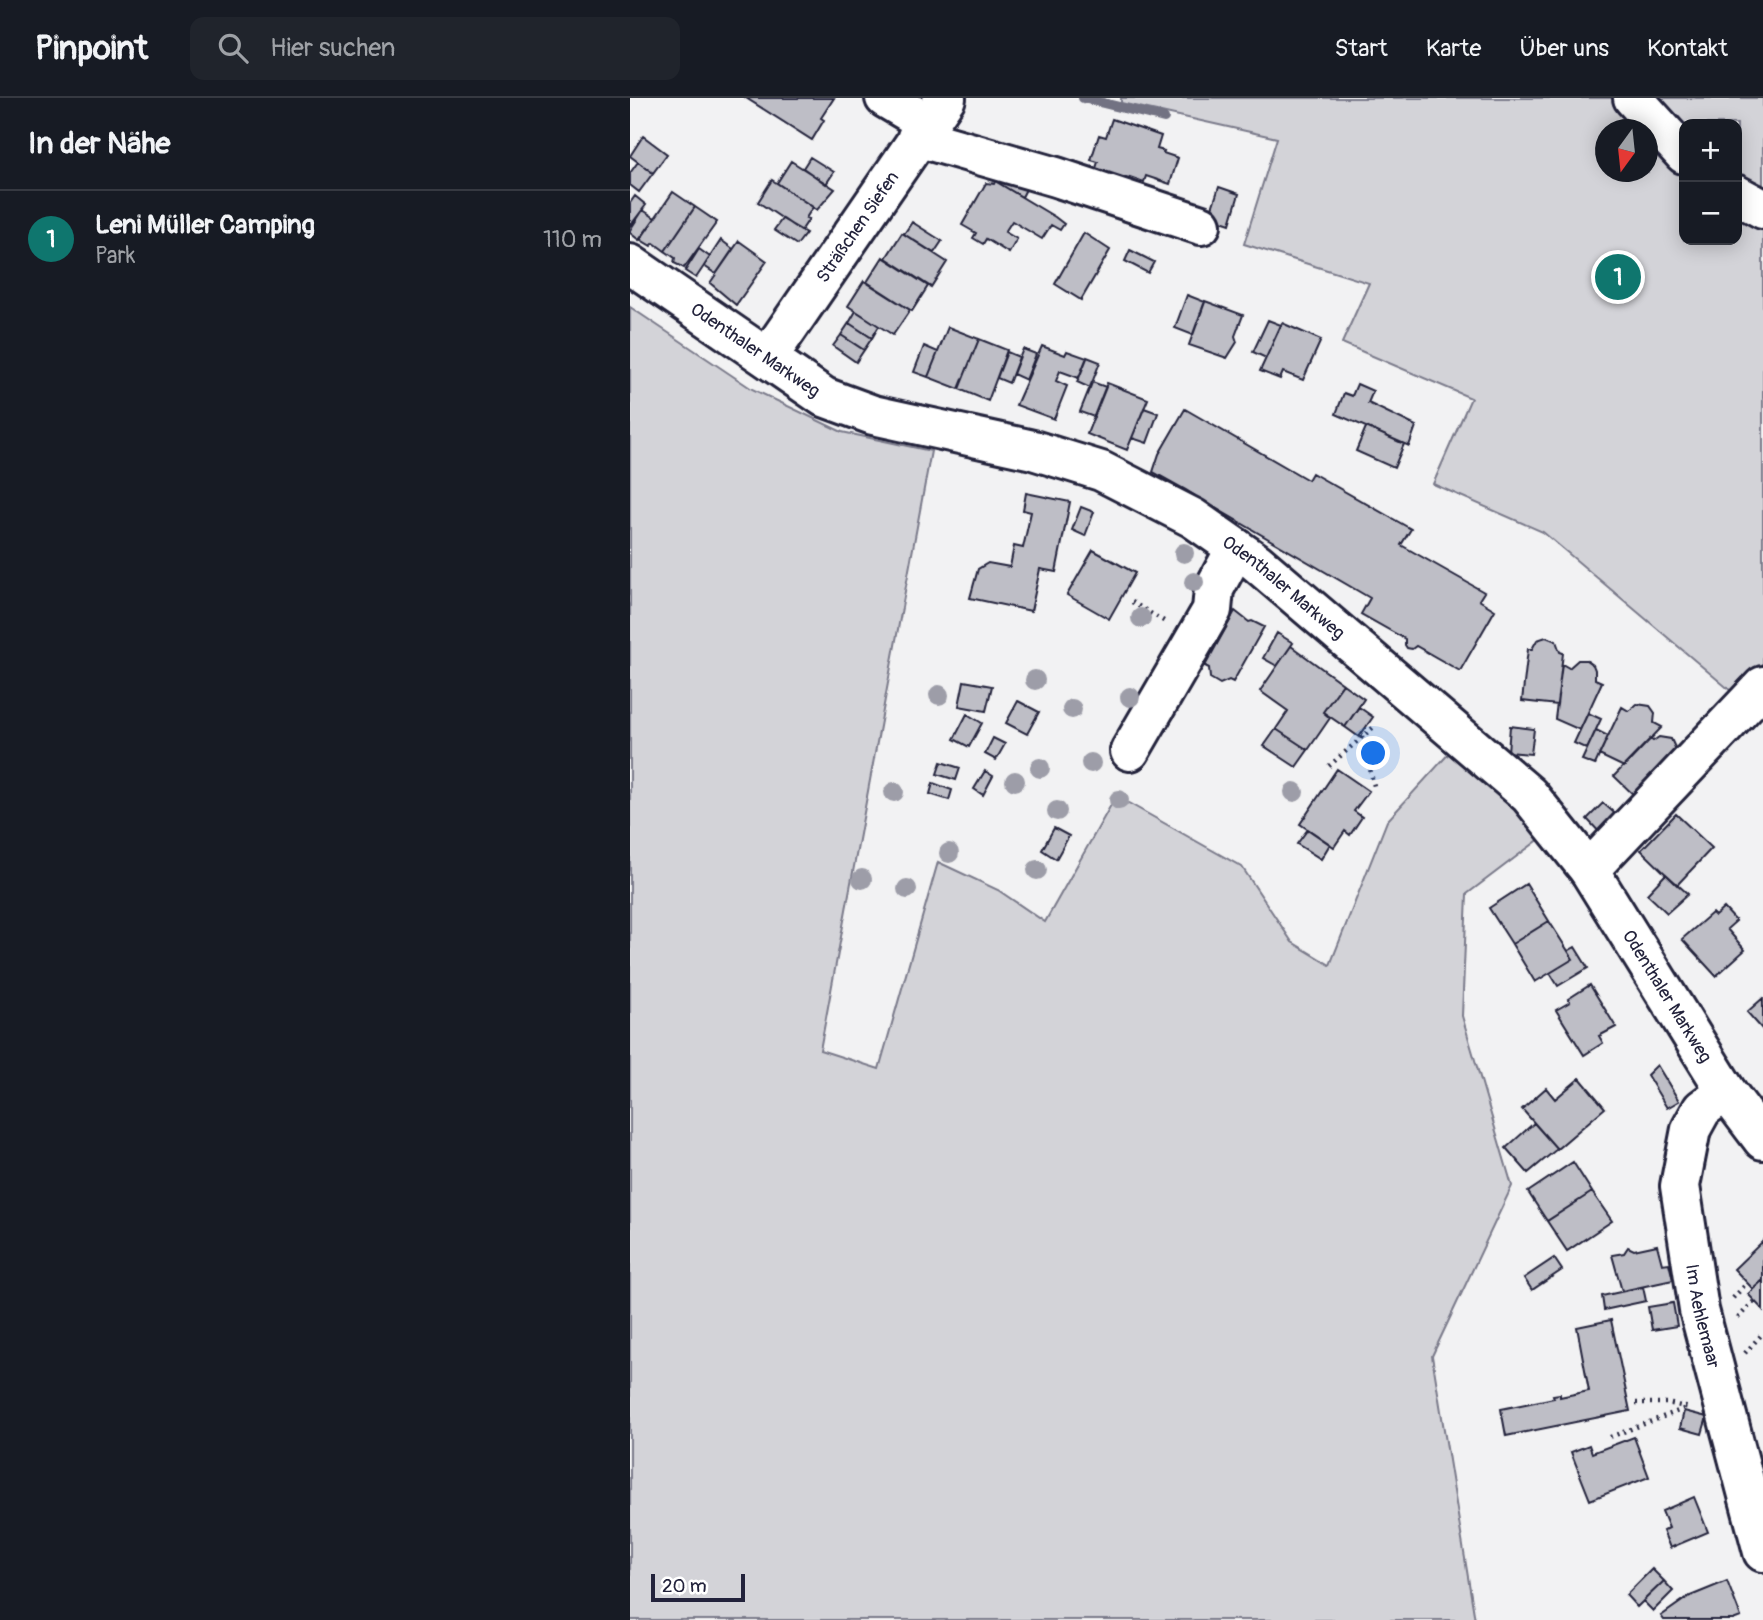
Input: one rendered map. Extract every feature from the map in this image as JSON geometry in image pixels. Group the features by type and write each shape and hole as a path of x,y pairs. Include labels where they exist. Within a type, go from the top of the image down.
{"street":[{"path":"885,98 1056,177 1201,225"},
{"path":"1645,103 1679,147"},
{"name":"Sträßchen Siefen","path":"768,357 930,119"},
{"path":"1742,198 1763,209"},
{"name":"Odenthaler Markweg","path":"630,264 824,397 873,415 1033,450 1101,471 1194,519 1256,562 1529,794 1589,870 1726,1091 1763,1140"},
{"path":"1129,751 1212,610 1213,589 1236,548"},
{"path":"1589,870 1763,686"},
{"name":"Im Aehlemaar","path":"1726,1091 1703,1109 1691,1129 1680,1186 1699,1310 1763,1552"}],"path":[{"path":"1328,766 1376,725"},
{"path":"1362,736 1374,786"},
{"path":"1636,1403 1667,1403 1725,1414"},
{"path":"1610,1437 1687,1407"}],"shaded area":[{"path":"1121,98 1763,98 1763,674 1738,697 1543,532 1433,484 1471,398 1342,343 1369,283 1244,244 1277,138 1121,103"},
{"path":"630,307 752,389 842,432 931,451 820,1050 879,1069 938,862 998,890 1045,922 1116,796 1242,867 1292,942 1330,965 1387,821 1453,749 1499,789 1541,838 1467,894 1462,1016 1512,1186 1432,1356 1475,1620 630,1620"}],"building":[{"path":"746,98 834,98 821,118 824,120 812,140"},
{"path":"1112,119 1161,136 1157,149 1178,158 1170,184 1146,176 1144,182 1130,177 1126,190 1092,180 1098,162 1091,160 1099,135 1106,137"},
{"path":"643,136 667,154 653,173 630,156"},
{"path":"810,157 834,172 826,184 803,168"},
{"path":"791,161 835,189 817,210 777,183"},
{"path":"638,162 653,173 639,192 630,185 630,173"},
{"path":"1002,170 1031,179 1022,197 995,181"},
{"path":"772,180 813,207 801,231 758,202"},
{"path":"995,181 1055,217 1064,224 1060,230 1051,225 1042,239 1012,221 1005,232 1017,239 1009,253 986,239 983,244 973,238 976,233 962,225 986,183 994,184"},
{"path":"1219,187 1239,194 1230,224 1209,217"},
{"path":"673,192 695,207 665,251 654,243 651,246 641,240"},
{"path":"635,196 646,205 630,226 630,203"},
{"path":"695,207 717,222 684,268 674,263 675,258 665,251"},
{"path":"643,210 655,218 639,240 630,230"},
{"path":"782,219 806,233 797,245 774,230"},
{"path":"912,222 942,241 934,253 904,234"},
{"path":"902,233 947,262 931,287 886,258"},
{"path":"1084,233 1110,250 1081,300 1055,284"},
{"path":"721,240 733,249 716,274 704,266"},
{"path":"739,241 767,261 736,305 710,283"},
{"path":"699,249 710,257 696,278 685,271"},
{"path":"1130,250 1154,262 1148,273 1125,261"},
{"path":"883,257 928,286 912,311 867,282"},
{"path":"864,281 910,310 893,335 848,306"},
{"path":"1187,295 1205,302 1193,335 1175,328"},
{"path":"1205,301 1243,315 1235,336 1237,342 1227,358 1189,345"},
{"path":"856,311 879,326 872,338 849,323"},
{"path":"1268,320 1281,325 1266,358 1253,352"},
{"path":"849,323 872,338 864,350 841,335"},
{"path":"1282,323 1321,340 1303,380 1283,372 1280,379 1260,371"},
{"path":"948,327 979,339 959,389 928,377"},
{"path":"841,335 864,350 856,362 833,346"},
{"path":"979,339 1007,350 988,401 959,389"},
{"path":"924,346 938,352 928,377 914,372"},
{"path":"1042,346 1065,355 1067,351 1087,358 1079,378 1060,371 1056,381 1067,386 1054,419 1016,405"},
{"path":"1023,349 1036,354 1026,380 1013,374"},
{"path":"1007,352 1019,357 1009,383 997,378"},
{"path":"1087,357 1100,362 1090,388 1077,382"},
{"path":"1092,382 1106,387 1094,417 1080,412"},
{"path":"1107,383 1148,399 1127,450 1087,434"},
{"path":"1357,384 1373,391 1368,403 1416,426 1409,446 1336,414 1344,393 1352,396"},
{"path":"1144,408 1158,413 1147,443 1132,438"},
{"path":"1185,409 1308,480 1312,473 1411,529 1401,545 1484,592 1479,600 1495,610 1460,671 1416,646 1407,648 1405,639 1361,614 1370,598 1153,472 1159,454"},
{"path":"1366,427 1404,444 1394,468 1356,451"},
{"path":"1026,493 1070,502 1056,572 1040,569 1031,611 970,598 978,569 988,563 1010,567 1014,546 1023,548 1031,512 1023,510"},
{"path":"1081,507 1094,512 1085,536 1072,530"},
{"path":"1093,550 1135,573 1109,619 1067,595"},
{"path":"1235,611 1249,622 1264,627 1233,682 1229,680 1220,684 1210,678 1209,668 1205,666"},
{"path":"1277,633 1293,643 1277,666 1263,658"},
{"path":"1546,637 1556,641 1563,653 1557,705 1522,701 1528,649 1532,649 1537,640"},
{"path":"1291,646 1343,684 1323,712 1330,718 1308,750 1276,729 1288,711 1260,691"},
{"path":"1578,660 1586,660 1593,665 1595,679 1602,682 1580,730 1555,719 1562,664 1569,668"},
{"path":"964,681 992,686 986,711 959,706"},
{"path":"1343,684 1364,699 1345,727 1323,712"},
{"path":"1018,701 1039,712 1027,734 1006,723"},
{"path":"1637,704 1650,706 1655,713 1654,723 1662,727 1624,767 1599,755 1622,707 1629,711"},
{"path":"1359,707 1373,717 1359,737 1345,727"},
{"path":"1588,713 1601,719 1587,749 1574,743"},
{"path":"967,714 982,723 969,747 954,739"},
{"path":"1510,726 1534,729 1531,754 1508,752"},
{"path":"1276,729 1308,750 1296,767 1264,746"},
{"path":"1596,730 1608,736 1595,765 1582,760"},
{"path":"1659,737 1671,739 1677,752 1640,801 1614,776 1650,739 1653,741"},
{"path":"993,738 1005,744 996,760 985,754"},
{"path":"941,762 960,768 956,780 937,774"},
{"path":"1337,769 1369,791 1354,811 1362,817 1350,835 1345,831 1334,847 1300,824"},
{"path":"985,771 993,776 983,795 974,789"},
{"path":"933,783 952,790 949,800 930,794"},
{"path":"1603,803 1620,818 1603,836 1587,819"},
{"path":"1676,814 1712,848 1677,885 1641,850"},
{"path":"1054,828 1069,836 1056,859 1042,850"},
{"path":"1308,829 1330,844 1321,859 1297,844"},
{"path":"1666,874 1688,894 1667,913 1647,894"},
{"path":"1526,884 1549,921 1512,944 1489,908"},
{"path":"1724,908 1736,921 1727,929 1745,950 1716,976 1682,939 1712,913 1715,916"},
{"path":"1549,921 1573,959 1535,982 1512,944"},
{"path":"1575,947 1588,968 1558,986 1550,973 1573,959 1568,951"},
{"path":"1590,985 1616,1027 1599,1036 1603,1043 1584,1055 1556,1010"},
{"path":"1763,998 1763,1030 1747,1012"},
{"path":"1657,1065 1679,1101 1667,1108 1647,1075"},
{"path":"1580,1078 1605,1108 1557,1149 1522,1109 1546,1088 1555,1099"},
{"path":"1534,1123 1557,1149 1528,1173 1506,1148"},
{"path":"1573,1162 1592,1192 1547,1221 1528,1192"},
{"path":"1592,1192 1612,1221 1567,1251 1547,1221"},
{"path":"1763,1241 1763,1280 1753,1289 1734,1269"},
{"path":"1657,1245 1662,1264 1669,1263 1673,1280 1622,1291 1612,1255 1624,1253 1628,1247 1634,1250"},
{"path":"1554,1258 1562,1270 1532,1290 1524,1278"},
{"path":"1763,1280 1763,1310 1748,1294"},
{"path":"1643,1287 1646,1301 1604,1310 1602,1296"},
{"path":"1673,1303 1677,1326 1652,1330 1648,1307"},
{"path":"1611,1320 1630,1411 1506,1436 1501,1409 1554,1398 1553,1395 1560,1394 1560,1397 1589,1391 1577,1327"},
{"path":"1684,1411 1707,1417 1702,1434 1680,1428"},
{"path":"1634,1437 1649,1477 1590,1500 1571,1452 1589,1445 1592,1453"},
{"path":"1694,1497 1708,1532 1670,1548 1663,1531 1669,1528 1662,1511"},
{"path":"1652,1569 1664,1581 1637,1607 1626,1595"},
{"path":"1664,1581 1673,1591 1653,1611 1643,1601"},
{"path":"1727,1581 1741,1617 1733,1620 1664,1620 1661,1616 1688,1597"}],"waterway":[{"path":"1083,98 1164,118"}],"place":[{"name":"Leni Müller Camping","path":"1618,277"}]}
